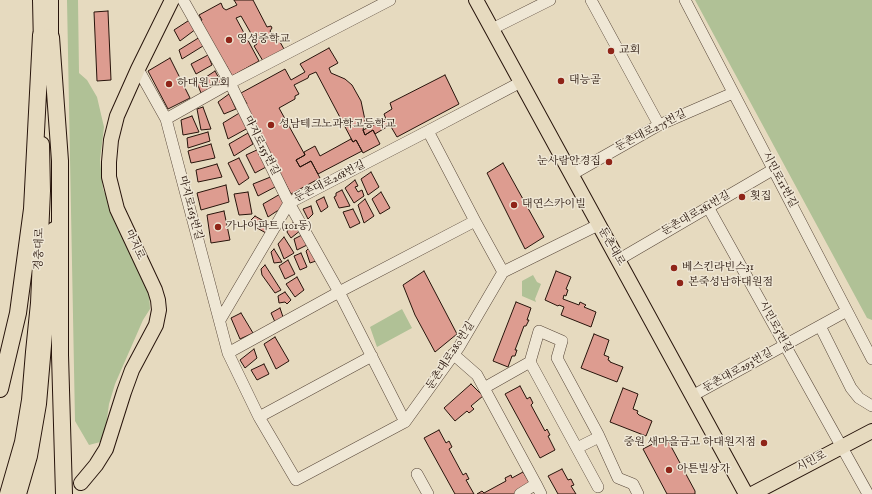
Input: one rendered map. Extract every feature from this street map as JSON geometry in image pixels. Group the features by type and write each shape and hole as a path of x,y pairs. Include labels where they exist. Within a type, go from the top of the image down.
{"highway":[{"path":"0,389 18,313 32,209 46,36"},
{"path":"46,36 60,161 60,355 64,494"}],"main road":[{"name":"경충대로","path":"40,0 46,36"},
{"name":"경충대로","path":"11,493 22,442 28,400 38,303 43,191 46,36 51,0"},
{"name":"마지로","path":"80,483 96,465 106,449 132,370 156,325 159,310 155,290 117,209 109,177 108,162 117,116 172,0"},
{"name":"둔촌대로","path":"476,0 746,494"},
{"name":"시민로","path":"752,494 872,431"}],"street":[{"name":"마지로155번길","path":"183,0 230,83 289,203 339,292 406,422"},
{"path":"166,119 230,83 390,0"},
{"path":"492,29 550,0"},
{"path":"591,0 659,125"},
{"name":"시민로11번길","path":"685,0 872,359"},
{"name":"마지로163번길","path":"138,69 166,119 228,353 259,417 296,480"},
{"name":"둔촌대로268번길","path":"220,320 289,203 521,82"},
{"name":"둔촌대로275번길","path":"571,174 659,125 733,93"},
{"path":"428,131 503,272 598,225"},
{"name":"둔촌대로281번길","path":"618,260 774,169"},
{"name":"시민로5번길","path":"708,207 868,494"},
{"path":"228,353 339,292 475,221"},
{"name":"둔촌대로280번길","path":"296,480 406,422 454,354 503,272"},
{"name":"둔촌대로293번길","path":"692,396 847,311"},
{"path":"820,326 851,388 859,398 872,406"},
{"path":"484,388 530,362 539,331 562,341 557,358 599,437 618,478 633,484 638,494"},
{"path":"454,354 477,375 538,489 520,494"},
{"path":"259,417 372,356"},
{"path":"530,362 598,487"},
{"path":"577,448 599,437"},
{"path":"417,474 428,494"}],"green space":[{"path":"67,0 78,0 79,73 87,80 97,97 104,127 100,160 103,189 149,292 150,309 143,320 115,384 109,404 104,441 89,445 75,421"},
{"path":"695,0 872,0 872,320 867,318"},
{"path":"533,275 537,282 541,284 535,299 536,302 522,296 522,281"},
{"path":"402,309 412,328 377,347 370,327"}],"building":[{"name":"영성중학교","path":"234,0 253,0 267,27 271,26 272,28 270,31 273,37 276,35 284,49 263,61 254,46 257,44 241,16 236,18 259,61 232,76 226,65 223,64 199,15 221,3 223,8 226,10 237,5"},
{"path":"108,11 111,80 97,81 94,12"},
{"path":"191,19 196,29 180,41 174,30"},
{"path":"200,37 203,46 182,59 179,50"},
{"name":"성남테크노과학고등학교","path":"329,48 338,63 329,68 331,73 345,79 352,85 361,101 365,120 363,130 365,135 373,130 380,144 363,153 356,140 353,142 316,72 309,75 308,78 294,85 299,94 295,96 295,99 279,108 305,155 296,160 300,167 311,161 320,178 291,194 243,106 247,104 241,93 285,69 291,80 305,72 300,64"},
{"path":"208,55 212,65 196,74 191,64"},
{"name":"하대원교회","path":"170,58 190,98 168,109 148,71"},
{"path":"215,71 222,84 201,93 197,83"},
{"path":"445,75 459,104 397,137 390,125 375,134 373,130 365,135 363,130 386,119 384,114 392,109 390,103"},
{"path":"229,94 236,109 224,114 218,102"},
{"path":"203,107 211,129 201,130 197,109"},
{"path":"241,112 248,128 228,139 223,123"},
{"path":"192,116 199,132 183,135 181,120"},
{"path":"208,132 210,141 188,148 187,138"},
{"path":"248,133 253,144 234,156 229,144"},
{"path":"351,139 353,142 356,140 362,151 318,174 311,161 300,167 296,160 305,155 304,152 315,146 320,156"},
{"path":"211,144 215,158 191,163 188,151"},
{"path":"259,149 266,167 255,173 246,155"},
{"path":"239,158 249,178 239,185 228,163"},
{"name":"태연스카이빌","path":"503,163 544,237 525,249 487,173"},
{"path":"217,164 222,177 198,182 196,170"},
{"path":"371,172 379,187 368,195 361,179"},
{"path":"273,176 277,186 258,196 253,184"},
{"path":"355,180 358,186 355,187 358,192 362,190 364,196 354,203 345,188"},
{"path":"226,185 229,202 201,210 197,193"},
{"path":"342,190 350,206 339,208 334,197 336,196 336,193"},
{"path":"248,192 252,214 239,215 234,194"},
{"path":"381,192 390,208 380,214 372,199"},
{"path":"282,193 284,210 277,211 268,217 263,204"},
{"path":"324,197 328,207 321,212 316,201"},
{"path":"365,199 374,216 364,223 358,205"},
{"path":"311,206 313,214 308,219 303,209"},
{"path":"353,209 360,223 350,228 343,212"},
{"name":"가나아파트 (101동)","path":"224,211 230,240 211,243 207,215"},
{"path":"255,216 272,226 266,233 248,223"},
{"path":"295,221 301,230 291,238 287,232 290,225"},
{"path":"304,234 309,244 297,250 294,239"},
{"path":"284,237 294,253 284,259 278,244"},
{"path":"310,247 319,260 310,263 306,251"},
{"path":"274,249 282,262 274,263 271,252"},
{"path":"301,253 307,267 300,270 294,256"},
{"path":"288,260 295,274 285,279 279,266"},
{"path":"265,265 281,290 275,293 262,275 261,269"},
{"path":"424,271 457,334 435,352 415,315 403,285"},
{"path":"556,271 571,277 566,289 568,290 566,296 564,295 563,299 579,305 580,302 586,305 584,307 596,312 591,327 561,315 564,307 545,300"},
{"path":"297,277 304,290 295,297 286,284"},
{"path":"285,292 291,300 287,304 285,302 279,303 278,296"},
{"path":"516,302 531,308 527,320 529,320 526,326 524,326 515,350 517,350 515,356 512,356 508,367 493,361"},
{"path":"280,308 284,320 275,322 271,313"},
{"path":"241,313 253,333 240,339 231,318"},
{"path":"594,334 609,340 604,355 609,357 608,360 610,362 623,367 617,382 581,368"},
{"path":"275,337 289,361 276,369 264,344"},
{"path":"254,349 257,358 245,368 240,360"},
{"path":"264,364 269,374 257,380 251,370"},
{"path":"471,384 483,396 471,406 474,409 469,413 467,411 455,421 444,408"},
{"path":"520,386 527,399 530,397 533,403 531,405 545,431 547,429 550,435 548,436 555,450 540,458 505,394"},
{"path":"623,388 638,394 633,409 638,411 637,413 639,415 652,421 646,436 610,422"},
{"path":"439,430 446,443 449,441 452,447 449,449 463,475 466,473 469,479 466,480 474,494 455,494 424,438"},
{"name":"아튼빌상가","path":"666,437 695,491 695,494 667,494 643,449"},
{"path":"562,469 568,480 571,479 574,485 571,486 576,494 558,494 548,476"},
{"path":"523,472 531,485 515,494 477,494 482,491 484,493 506,481 505,478 511,475 512,478"}],"place":[{"name":"영성중학교","path":"229,40"},
{"name":"교회","path":"611,51"},
{"name":"태능골","path":"561,81"},
{"name":"하대원교회","path":"169,84"},
{"name":"성남테크노과학고등학교","path":"271,125"},
{"name":"눈사람안경집","path":"609,162"},
{"name":"횟집","path":"742,197"},
{"name":"태연스카이빌","path":"514,205"},
{"name":"가나아파트 (101동)","path":"218,227"},
{"name":"베스킨라빈스31","path":"674,268"},
{"name":"본죽성남하대원점","path":"680,283"},
{"name":"중원 새마을금고 하대원지점","path":"764,443"},
{"name":"아튼빌상가","path":"669,470"}]}
